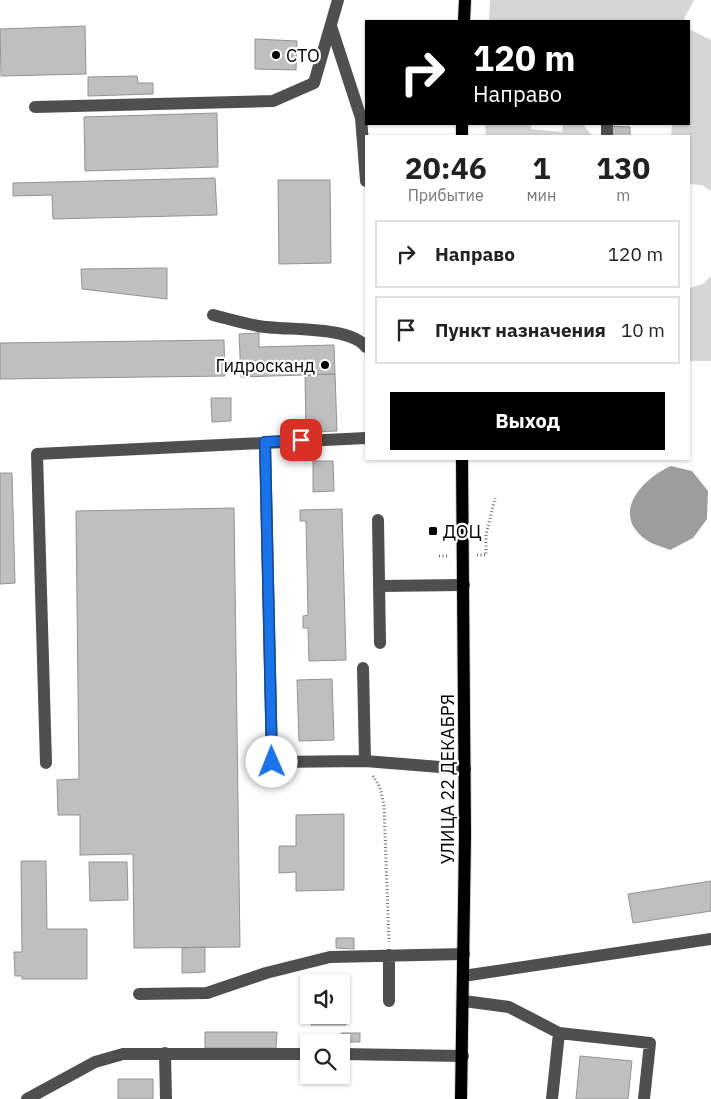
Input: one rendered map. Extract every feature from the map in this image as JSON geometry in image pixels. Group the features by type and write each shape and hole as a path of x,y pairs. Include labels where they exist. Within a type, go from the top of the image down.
{"main road":[{"path":"464,20 465,0"},
{"name":"УЛИЦА 22 ДЕКАБРЯ","path":"462,460 465,768 462,1099"}],"lane":[{"path":"35,107 273,101 314,83 338,0"},
{"path":"331,26 361,118 365,168"},
{"path":"212,315 259,327 356,338 365,346"},
{"path":"46,763 37,454 365,438"},
{"path":"265,442 272,762 365,761 465,768"},
{"path":"378,520 380,643"},
{"path":"379,586 464,585"},
{"path":"363,668 365,761"},
{"path":"464,976 711,939"},
{"path":"139,994 208,993 266,973 330,957 464,954"},
{"path":"389,1001 390,955"},
{"path":"464,1001 509,1007 558,1033 650,1043 644,1099"},
{"path":"552,1099 558,1033"},
{"path":"165,1053 166,1099"},
{"path":"27,1099 95,1062 123,1054 300,1054"},
{"path":"350,1054 463,1056"}],"path":[{"path":"365,761 380,787 384,806 390,955"}],"shaded area":[{"path":"490,0 694,0 684,20 489,20"},
{"path":"690,30 711,40 711,191 702,185 690,184 690,135 671,135 672,125 690,125"},
{"path":"485,125 531,125 531,129 562,132 563,125 584,125 591,135 486,135"},
{"path":"711,276 711,361 690,361 690,288 703,284"},
{"path":"671,466 692,471 708,491 707,519 693,538 670,550 648,541 635,529 630,518 630,508 634,497 641,488 650,479"}],"building":[{"path":"85,26 86,74 1,76 0,29"},
{"name":"СТО","path":"255,39 297,41 296,70 255,69"},
{"path":"137,76 138,83 153,83 153,94 88,96 88,77"},
{"path":"217,113 218,167 85,171 84,117"},
{"path":"610,126 630,127 630,135 610,135"},
{"path":"215,178 217,215 53,219 52,195 13,196 13,183"},
{"path":"278,180 330,180 331,263 279,264"},
{"path":"167,268 167,299 82,289 81,269"},
{"path":"259,333 259,347 334,345 335,374 241,377 239,334"},
{"path":"224,340 225,376 0,379 0,343"},
{"path":"335,374 337,431 306,432 305,375"},
{"path":"211,398 231,398 231,421 212,422"},
{"path":"313,461 333,461 334,491 313,492"},
{"path":"0,473 12,473 15,583 0,584"},
{"path":"234,508 240,947 134,948 133,854 80,855 80,815 58,815 57,780 79,779 76,511"},
{"path":"342,509 346,660 309,661 308,628 303,628 303,616 308,615 306,521 300,521 300,510"},
{"path":"332,679 334,740 299,741 297,680"},
{"path":"344,814 344,890 296,891 296,872 279,873 279,846 296,846 296,815"},
{"path":"21,861 46,861 47,929 87,929 87,979 22,979 22,976 15,976 14,952 22,952"},
{"path":"89,862 127,862 128,900 90,901"},
{"path":"711,881 711,911 633,923 628,894"},
{"path":"336,938 354,938 354,949 336,948"},
{"path":"205,947 205,972 182,973 182,948"},
{"path":"311,1024 346,1024 346,1025"},
{"path":"205,1032 277,1032 276,1048 205,1048"},
{"path":"360,1033 360,1042 350,1042 350,1034 341,1034"},
{"path":"580,1056 632,1061 628,1099 576,1099"},
{"path":"118,1079 153,1079 153,1099 118,1099"}],"place":[{"name":"СТО","path":"276,55"},
{"name":"Гидросканд","path":"325,365"},
{"name":"ДОЦ","path":"433,531"}],"route":[{"path":"272,762 265,442 301,440"}]}
